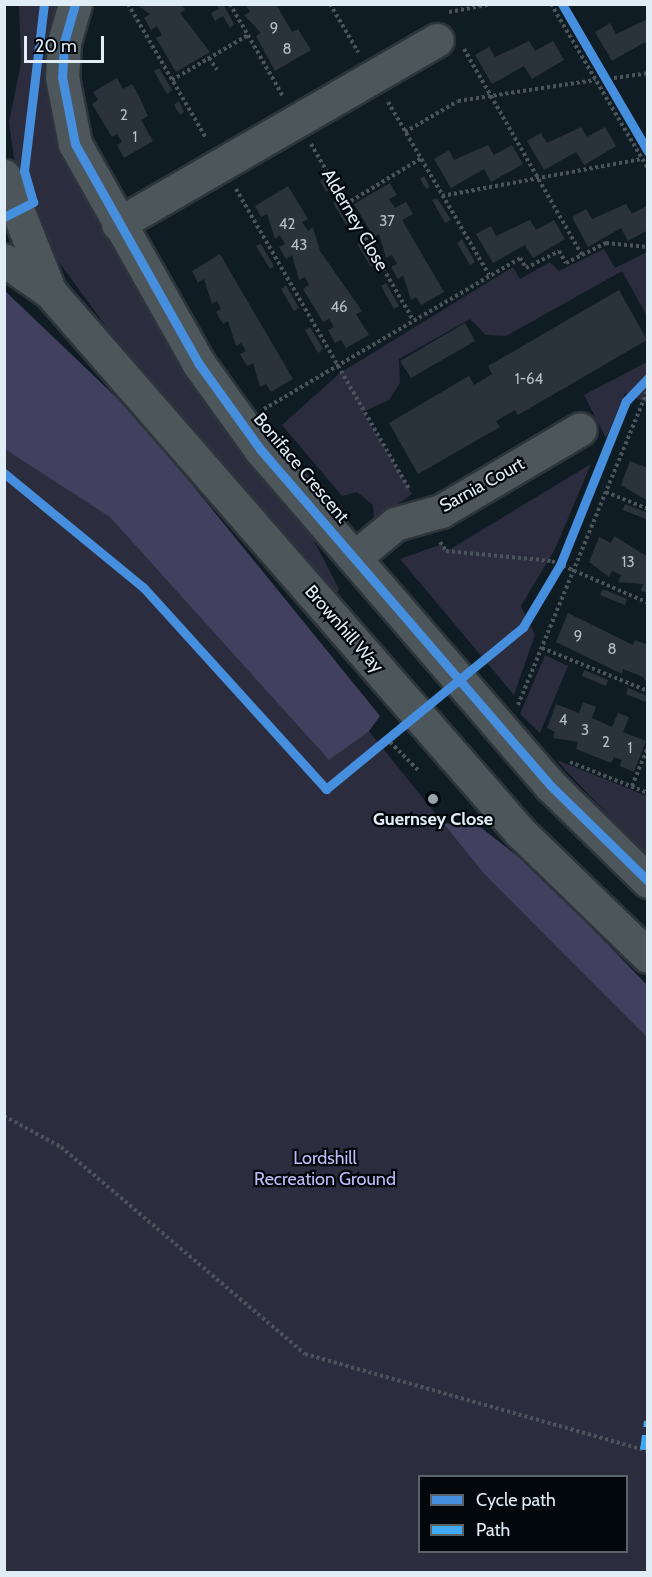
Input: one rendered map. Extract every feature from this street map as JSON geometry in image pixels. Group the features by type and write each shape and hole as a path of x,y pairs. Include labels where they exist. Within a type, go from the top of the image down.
{"street":[{"name":"Boniface Crescent","path":"75,4 64,42 68,114 75,144 118,224 199,364 241,423 507,734 583,821 648,881"},
{"path":"118,224 448,34"},
{"name":"Brownhill Way","path":"4,176 50,292"},
{"name":"Brownhill Way","path":"4,260 50,292 520,832 648,956"},
{"name":"Sarnia Court","path":"355,557 395,524 441,511 580,429"}],"path":[{"path":"330,4 489,275"},
{"path":"492,4 442,13 448,34 493,96 582,255"},
{"path":"551,4 645,156"},
{"path":"562,4 645,156 648,169"},
{"path":"172,80 248,35"},
{"path":"209,58 217,70"},
{"path":"614,78 648,73"},
{"path":"405,132 458,101 596,80"},
{"path":"442,196 645,156"},
{"path":"346,204 420,159"},
{"path":"241,423 520,258 526,268 559,250 566,263 606,243 648,247"},
{"path":"635,386 648,378"},
{"path":"507,734 648,389"},
{"path":"642,404 648,407"},
{"path":"606,492 648,509"},
{"path":"556,573 564,554"},
{"path":"573,573 648,603"},
{"path":"542,648 648,691"},
{"path":"378,746 400,727"},
{"path":"386,738 419,771"},
{"path":"632,786 648,747"},
{"path":"558,757 648,793"},
{"path":"4,1116 61,1147 305,1354 648,1451"}],"green space":[{"path":"19,5 64,5 57,118 303,520 339,589 331,606 161,402 37,232 15,166 9,122 21,63"},
{"path":"604,249 615,268 647,252 647,316 622,271 506,336 486,335 470,319 399,359 400,383 389,400 363,412 412,494 374,521 373,505 357,492 342,496 282,425 340,373 513,267 520,279 550,262 559,271"},
{"name":"Lordshill Recreation Ground","path":"5,315 109,409 485,875 648,1037 647,1572 5,1572"},
{"path":"647,362 647,403 625,393 606,438 584,395"},
{"path":"591,464 555,549 521,606 535,635 514,695 400,559 442,544 447,551"},
{"path":"545,655 568,666 540,733 520,714"},
{"path":"557,760 647,796 647,856 560,764"}],"shaded area":[{"path":"4,290 138,418 380,716 369,731 329,760 110,517 5,449"},
{"path":"443,823 479,826 539,873 647,985 647,1037 485,875"}],"building":[{"path":"136,4 182,4 185,10 180,13 210,52 176,72 156,38 162,35 157,26 151,30 144,18 150,14"},
{"path":"216,4 223,4 234,24 230,28 223,16 215,21 211,13 219,9"},
{"path":"245,4 276,4 292,32 298,29 311,50 275,71 256,36 261,33 244,15 250,12"},
{"path":"648,19 648,48 645,42 612,61 595,32 610,23 616,34"},
{"path":"529,41 535,51 553,41 564,60 532,79 524,66 492,84 475,55 489,47 495,57"},
{"path":"159,68 172,90 167,94 154,71"},
{"path":"117,78 123,89 132,84 138,94 148,116 141,120 153,141 124,158 117,145 122,142 117,134 112,137 92,104 98,100 93,92"},
{"path":"179,101 184,112 180,115 174,105"},
{"path":"581,127 587,137 605,127 616,146 584,165 576,152 544,170 527,141 541,133 547,143"},
{"path":"488,145 494,155 512,145 523,164 491,182 484,169 451,188 434,159 449,150 454,160"},
{"path":"424,176 430,187 426,189 420,179"},
{"path":"325,178 331,189 326,192 320,181"},
{"path":"390,183 397,195 389,199 395,208 406,202 413,214 402,220 444,292 421,305 416,297 411,300 403,275 398,279 391,267 397,264 392,255 386,258 379,234 374,237 354,204"},
{"path":"288,186 308,219 302,222 308,231 313,227 320,251 362,311 356,314 369,335 346,348 341,340 335,343 328,330 334,327 329,319 323,322 303,289 309,285 305,277 299,280 292,255 286,259 279,247 285,244 280,235 275,239 267,214 261,217 255,206"},
{"path":"437,198 451,220 445,223 432,200"},
{"path":"338,200 351,222 346,225 333,203"},
{"path":"626,204 632,214 648,205 648,230 628,241 621,228 588,247 572,217 586,209 592,219"},
{"path":"530,220 536,230 554,220 565,239 533,258 525,245 493,263 476,234 491,226 496,236"},
{"path":"462,239 475,262 470,265 457,243"},
{"path":"362,242 375,264 371,267 357,244"},
{"path":"261,244 274,266 270,269 256,246"},
{"path":"220,254 293,379 271,392 266,384 260,387 253,363 247,366 240,354 246,351 241,343 236,346 228,321 223,324 216,312 221,309 217,301 212,304 204,279 198,283 192,271"},
{"path":"386,283 399,306 394,309 381,286"},
{"path":"286,285 299,308 294,311 281,289"},
{"path":"619,290 647,340 518,415 515,410 496,421 500,427 418,474 389,423 469,376 474,385 492,374 488,366"},
{"path":"465,323 475,341 411,378 400,361"},
{"path":"310,327 323,349 318,353 305,330"},
{"path":"630,461 648,468 648,501 621,485"},
{"path":"625,504 648,513 648,520 623,510"},
{"path":"614,536 648,557 648,593 641,591 643,584 618,582 621,575 612,571 609,577 589,562 599,537 611,543"},
{"path":"603,589 627,599 625,605 600,595"},
{"path":"568,613 633,645 635,640 648,645 648,684 643,677 623,669 622,674 556,642"},
{"path":"584,670 608,680 606,686 582,676"},
{"path":"628,688 648,696 648,703 626,694"},
{"path":"583,702 596,707 592,718 612,727 618,713 629,717 623,732 646,741 634,772 620,766 622,760 614,757 611,763 576,749 578,742 553,738 555,732 547,728 556,704 579,713"}],"marked path":[{"path":"644,1450 648,1421"}],"cycle path":[{"path":"4,217 33,202 24,171 44,4"},
{"path":"75,4 64,42 62,77 75,144 199,364 260,449 551,786 648,881"},
{"path":"562,4 648,152"},
{"path":"4,473 143,587 326,789 523,627 560,565 626,401 648,378"}],"place":[{"name":"Guernsey Close","path":"433,799"}]}
